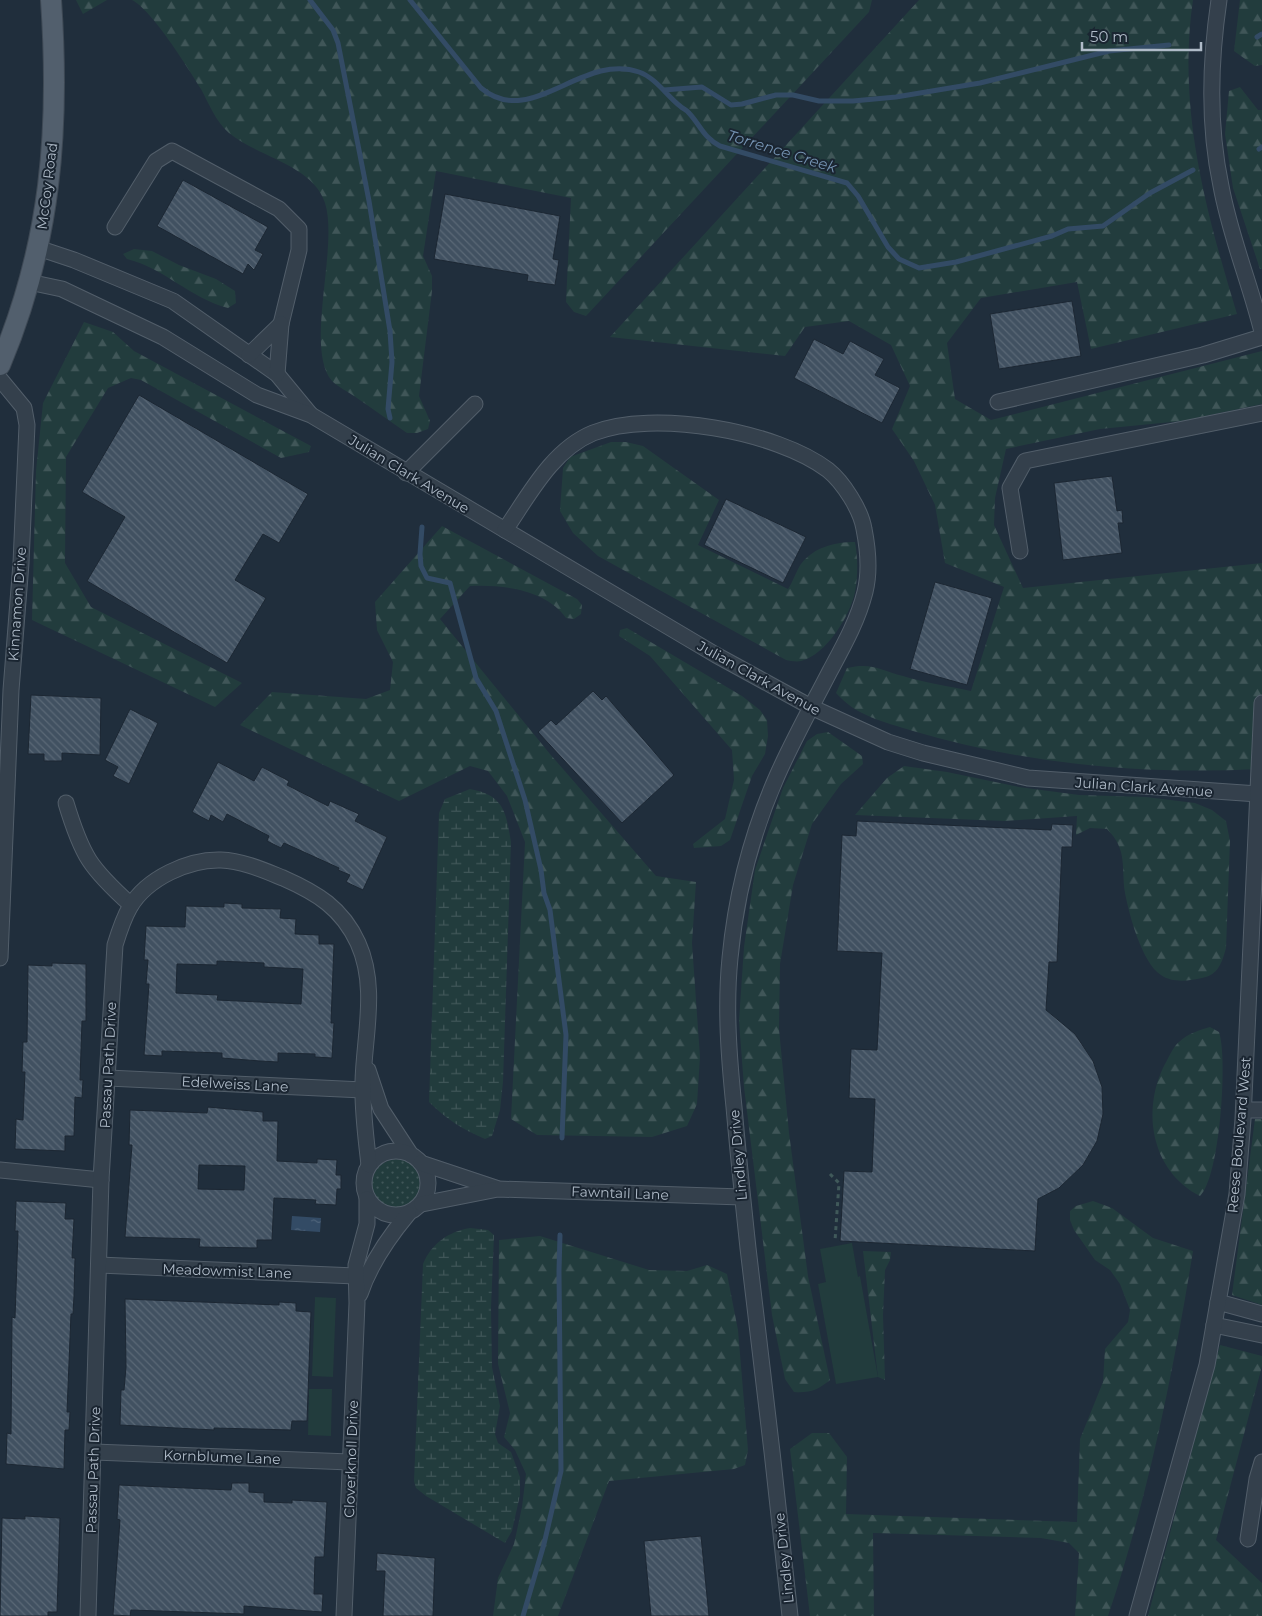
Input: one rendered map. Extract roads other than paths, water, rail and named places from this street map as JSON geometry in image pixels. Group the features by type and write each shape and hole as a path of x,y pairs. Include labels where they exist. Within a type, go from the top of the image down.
{"main road":[{"name":"McCoy Road","path":"0,365 13,335 38,248 52,161 55,106 51,0"}],"street":[{"path":"1219,0 1212,75 1216,153 1230,225 1262,332"},
{"path":"115,227 156,160 172,151 279,209 299,229 299,250 281,324 277,374"},
{"name":"Julian Clark Avenue","path":"38,248 74,260 173,301 277,374 311,415"},
{"name":"Julian Clark Avenue","path":"29,282 70,293 163,338 257,395 311,415 716,655 811,707 888,742 922,753 1008,774 1087,784 1258,794"},
{"path":"249,355 281,324"},
{"path":"998,402 1203,355 1262,337"},
{"name":"Kinnamon Drive","path":"0,379 24,408 27,425 21,563 11,700 0,958"},
{"path":"406,473 475,404"},
{"path":"1020,551 1010,488 1025,461 1262,414"},
{"name":"Lindley Drive","path":"505,530 550,465 569,446 595,432 630,425 683,424 768,440 803,455 830,471 850,497 864,524 868,554 866,588 852,629 778,775 758,823 747,857 735,917 727,1002 730,1063 742,1197 790,1616"},
{"name":"Reese Boulevard West","path":"1137,1616 1207,1365 1238,1194 1259,852 1258,794 1262,703"},
{"path":"66,803 84,855 100,877 131,905"},
{"name":"Passau Path Drive","path":"88,1616 101,1180 108,1078 110,1003 115,946 119,930 131,905 169,873 185,865 221,860 261,869 314,892 331,906 346,923 365,962 369,986 363,1090 369,1165"},
{"name":"Passau Path Drive","path":"366,1058 369,1074 381,1109 416,1159"},
{"name":"Edelweiss Lane","path":"108,1078 363,1090"},
{"path":"1244,1110 1262,1110"},
{"path":"392,1151 416,1159 429,1183 427,1194 422,1204 408,1214 393,1216 383,1214 374,1208 367,1199 363,1189 363,1178 369,1165 382,1154 392,1151"},
{"name":"Fawntail Lane","path":"416,1159 498,1189"},
{"path":"0,1170 101,1180"},
{"name":"Fawntail Lane","path":"422,1204 498,1189 742,1197"},
{"name":"Cloverknoll Drive","path":"344,1616 357,1303 356,1265 367,1224 367,1199"},
{"name":"Cloverknoll Drive","path":"357,1303 370,1269 394,1231 408,1214"},
{"name":"Meadowmist Lane","path":"99,1265 356,1276"},
{"path":"1218,1302 1262,1314"},
{"path":"1214,1325 1262,1335"},
{"name":"Kornblume Lane","path":"94,1452 350,1462"},
{"path":"1248,1539 1257,1479 1262,1462"}],"water":[{"path":"292,1216 321,1218 320,1232 291,1230"}],"waterway":[{"path":"310,0 333,30 338,43 369,201 390,331 392,362 388,409 390,418"},
{"name":"Torrence Creek","path":"410,0 481,88 500,99 519,100 538,96 597,72 618,69 639,72 651,78 688,112 714,143 847,183 858,196 888,247 899,259 919,268 956,262 1052,236 1068,229 1103,226 1150,193 1193,170"},
{"path":"1257,37 1262,34"},
{"path":"664,90 702,87 731,105 776,95 793,95 819,101 853,101 896,97 980,83 1109,51 1169,45"},
{"path":"422,527 421,566 427,578 450,583 476,678 496,711 525,800 541,870 544,893 550,910 566,1035 562,1138"},
{"path":"523,1616 544,1544 561,1471 560,1235"}]}
